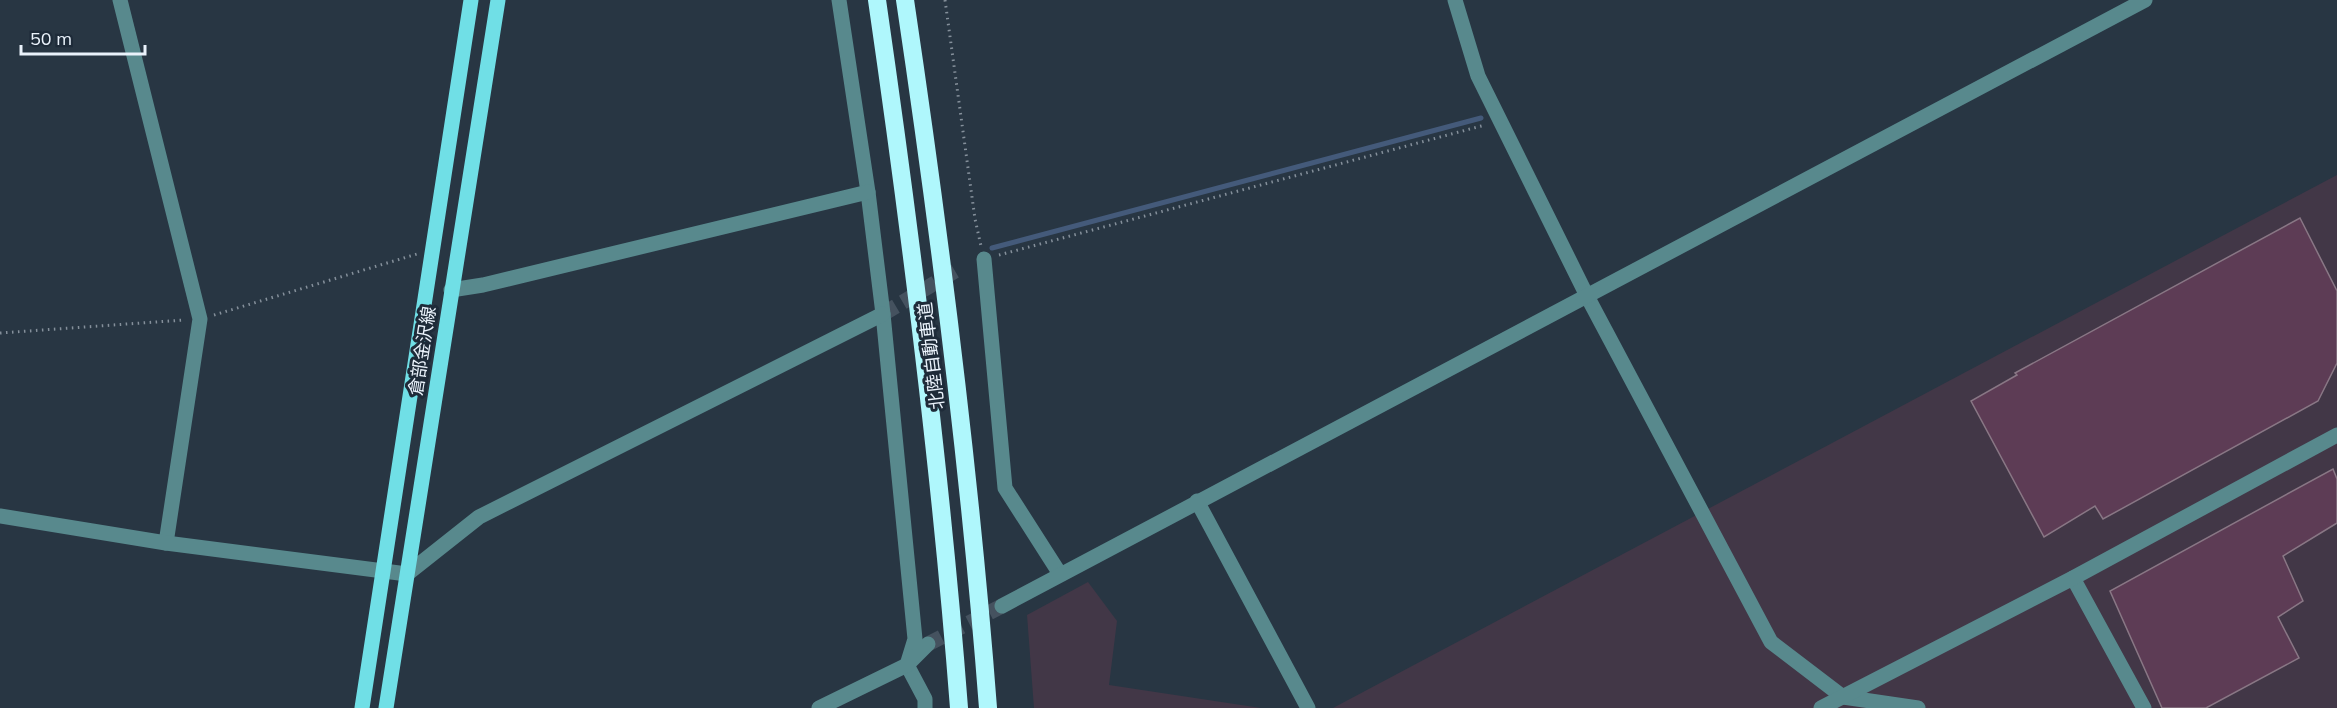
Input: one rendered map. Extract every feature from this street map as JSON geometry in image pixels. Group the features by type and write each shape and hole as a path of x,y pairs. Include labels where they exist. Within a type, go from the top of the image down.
{"highway":[{"name":"北陸自動車道","path":"877,0 898,144 932,422 959,708"},
{"name":"北陸自動車道","path":"905,0 928,157 959,409 988,708"}],"main road":[{"name":"倉部金沢線","path":"362,708 471,0"},
{"name":"倉部金沢線","path":"386,708 450,290 498,0"}],"street":[{"path":"120,0 200,319 166,543"},
{"path":"839,0 868,192 883,314 915,639 907,665 925,699 925,708"},
{"path":"1455,0 1478,76 1587,296 1771,642 1843,697 1918,708"},
{"path":"1002,606 2145,0"},
{"path":"450,290 483,285 868,192"},
{"path":"984,259 1005,488 1060,574"},
{"path":"0,516 166,543 407,574 479,517 883,314"},
{"path":"1821,708 2073,578 2337,435"},
{"path":"1197,501 1308,708"},
{"path":"2073,578 2144,708"},
{"path":"819,708 907,665 928,644"}],"path":[{"path":"945,0 975,219 984,259 1501,121"},
{"path":"0,333 200,319 431,249"}],"shaded area":[{"path":"2337,175 2337,708 1333,708"},
{"path":"1088,582 1117,621 1109,685 1261,708 1034,708 1027,615"}],"building":[{"path":"2300,218 2337,291 2337,363 2318,401 2103,519 2095,506 2044,537 1971,401 2017,375 2015,373"},
{"path":"2333,469 2337,479 2337,523 2283,556 2303,601 2278,617 2299,658 2206,708 2162,708 2110,591"}],"waterway":[{"path":"992,248 1481,118"}],"tunnel":[{"path":"883,314 955,271"},
{"path":"928,644 1002,606"}]}
